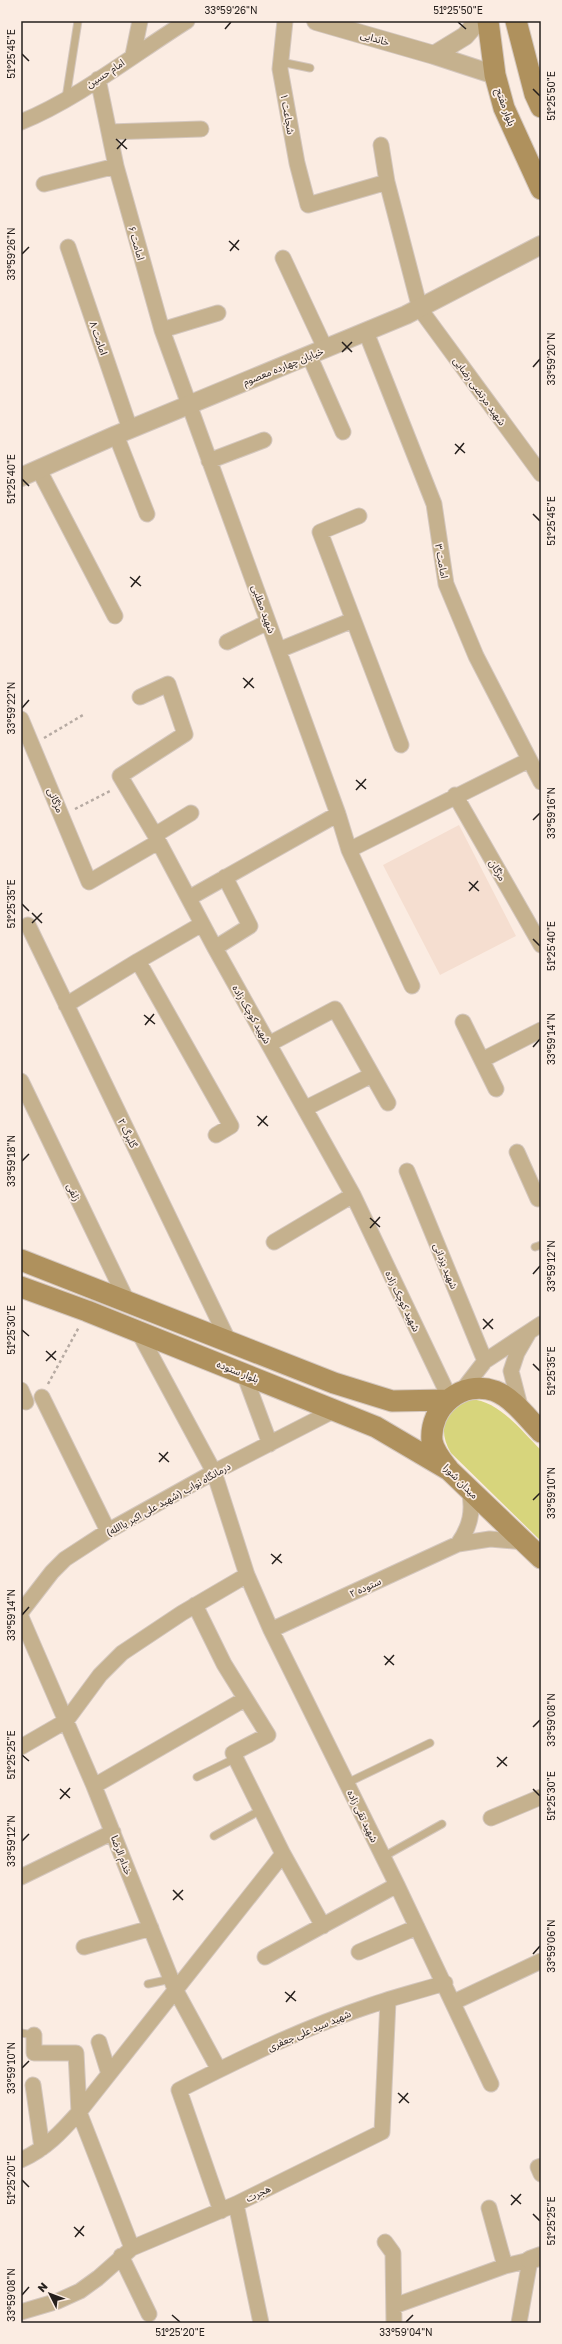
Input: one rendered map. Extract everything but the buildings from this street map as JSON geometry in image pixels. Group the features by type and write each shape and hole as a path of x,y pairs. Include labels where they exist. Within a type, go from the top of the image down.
{"main road":[{"name":"بلوار مفتح","path":"488,21 495,75 504,108 541,188"},
{"path":"516,21 535,94 541,107"},
{"path":"541,188 541,193"},
{"path":"21,1260 334,1383 392,1401 454,1396 477,1389 495,1392 505,1397 541,1432"},
{"name":"بلوار ستوده","path":"21,1287 138,1331 376,1427 448,1470"},
{"name":"میدان شورا","path":"454,1396 438,1413 432,1430 436,1453 448,1470 541,1558"}],"street":[{"path":"133,55 140,21"},
{"name":"امام حسین","path":"21,122 35,116 98,79 187,21"},
{"name":"شجاعت ۱","path":"285,21 280,69 297,163 308,205 387,182"},
{"name":"خاندایی","path":"316,21 434,55 495,75"},
{"path":"434,55 465,36 478,21"},
{"name":"امامت ۶","path":"98,79 116,166 162,330 189,405"},
{"path":"109,132 201,130"},
{"path":"381,145 387,182 420,309"},
{"path":"44,184 116,166"},
{"name":"خیابان چهارده معصوم","path":"21,477 123,432 420,309 541,245"},
{"name":"امامت ۸","path":"68,247 148,514"},
{"path":"283,258 317,352 343,432"},
{"name":"شهید مرتضی رضایی","path":"420,309 541,474"},
{"path":"162,330 218,313"},
{"name":"امامت ۳","path":"366,332 435,509 438,541 446,584 476,656 541,782"},
{"name":"شهید مطلبی","path":"189,405 338,814 349,850 412,986"},
{"path":"209,461 264,440"},
{"path":"39,470 115,616"},
{"path":"359,516 320,532 401,746"},
{"path":"279,650 353,620"},
{"path":"227,642 268,622"},
{"path":"125,784 120,776 185,734 168,684 140,697"},
{"name":"مژگانی","path":"21,719 89,882 156,839"},
{"path":"349,850 529,760"},
{"name":"شهید کوچک زاده","path":"125,784 353,1195 444,1386 454,1396"},
{"name":"مژگان","path":"455,796 541,945"},
{"path":"156,839 191,813"},
{"path":"189,898 338,814"},
{"path":"215,948 250,926 225,877"},
{"path":"66,1005 202,924"},
{"name":"گلبرگ ۲","path":"28,925 229,1342"},
{"path":"138,961 231,1126 216,1135"},
{"path":"269,1044 335,1009 388,1103"},
{"path":"463,1022 496,1089"},
{"path":"482,1060 541,1030"},
{"path":"306,1108 372,1075"},
{"name":"زلفی","path":"21,1081 128,1302"},
{"path":"517,1152 538,1199 541,1198"},
{"name":"شهید یزدانی","path":"407,1171 485,1360"},
{"path":"274,1242 353,1195"},
{"path":"454,1396 485,1360 536,1327"},
{"path":"522,1413 511,1371 517,1353 536,1327"},
{"name":"شهید تقی زاده","path":"138,1331 214,1472 247,1575 271,1630 445,1983 491,2084"},
{"path":"244,1374 270,1444"},
{"path":"42,1397 108,1531"},
{"name":"درمانگاه نواب (شهید علی اکبر یاالله)","path":"21,1612 52,1572 65,1560 108,1531 214,1472 335,1410"},
{"path":"458,1544 466,1533 471,1516 472,1501 469,1490"},
{"name":"ستوده ۲","path":"271,1630 458,1544 490,1539 524,1542"},
{"path":"21,1747 66,1721 100,1674 122,1653 195,1605 247,1575"},
{"path":"195,1605 224,1664 268,1735 233,1753 283,1854 323,1926"},
{"name":"خدام الرضا","path":"21,1617 94,1786 173,1984 219,2070"},
{"path":"94,1786 245,1699"},
{"path":"491,1818 541,1797"},
{"path":"21,1877 113,1832"},
{"path":"21,2160 55,2139 79,2112 109,2074 173,1984 283,1854"},
{"path":"265,1957 397,1885"},
{"path":"359,1952 417,1927"},
{"path":"84,1947 151,1928"},
{"path":"454,2002 541,1961"},
{"name":"شهید سید علی جعفری","path":"221,2211 179,2090 219,2070 324,2024 369,2006 445,1983"},
{"name":"هجرت","path":"127,2252 236,2204 382,2132 388,2001"},
{"path":"27,2034 34,2053 76,2053 79,2112 149,2314"},
{"path":"99,2042 109,2074"},
{"path":"33,2084 42,2148"},
{"path":"541,2166 538,2167 541,2174"},
{"path":"236,2204 261,2323"},
{"path":"488,2208 505,2266"},
{"path":"386,2242 393,2253 394,2323"},
{"path":"21,2312 58,2301 80,2291 98,2278 127,2252"},
{"path":"394,2306 505,2266 536,2258 519,2323"}],"lane":[{"path":"66,98 78,21"},
{"path":"281,62 310,68"},
{"path":"347,1783 430,1743"},
{"path":"197,1777 236,1758"},
{"path":"214,1836 262,1810"},
{"path":"383,1857 442,1824"},
{"path":"148,1984 173,1984"}],"path":[{"path":"32,745 83,715"},
{"path":"62,815 125,784"},
{"path":"42,1397 87,1311"}],"shaded area":[{"path":"459,825 516,936 440,975 383,865"},
{"path":"470,1399 491,1405 500,1411 518,1426 541,1450 541,1541 451,1453 444,1436 446,1421 454,1408"}]}
